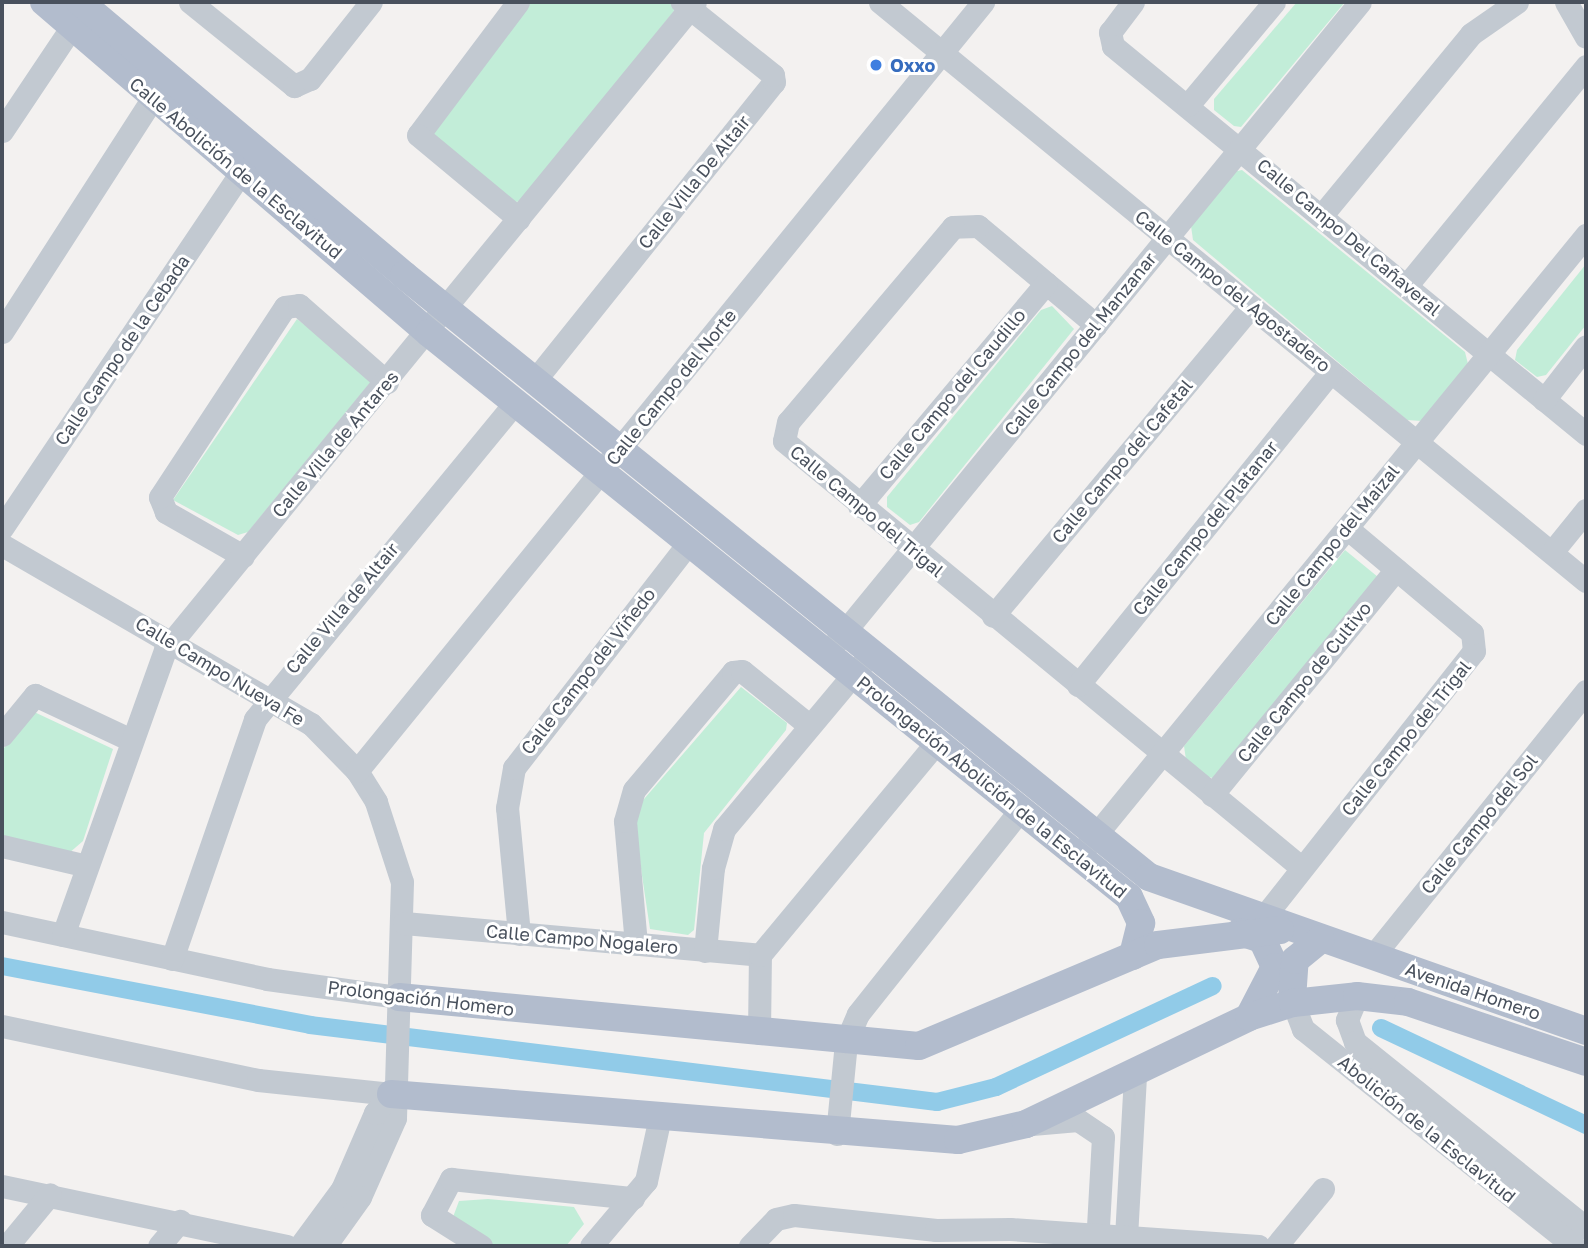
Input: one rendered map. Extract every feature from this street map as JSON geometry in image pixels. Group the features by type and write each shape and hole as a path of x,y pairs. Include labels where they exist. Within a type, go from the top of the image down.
{"main road":[{"name":"Calle Abolición de la Esclavitud","path":"44,2 76,13 448,309"},
{"name":"Calle Abolición de la Esclavitud","path":"76,13 153,98 242,171 429,333"},
{"name":"Prolongación Abolición de la Esclavitud","path":"448,309 845,631 862,663 937,741 1021,809 1149,877 1251,925 1293,929 1366,954"},
{"name":"Prolongación Abolición de la Esclavitud","path":"429,333 827,653 862,663 1087,845 1138,910 1133,956"},
{"path":"845,1054 919,1046 950,1037 1133,956 1182,938 1251,925 1262,939 1275,967 1249,1017"},
{"path":"1293,1003 1295,960 1321,939"},
{"name":"Avenida Homero","path":"1366,954 1586,1031"},
{"name":"Avenida Homero","path":"1357,996 1408,1002 1586,1062"},
{"path":"391,1094 785,1130 838,1123 958,1140 1026,1124 1135,1077 1249,1017 1293,1003 1357,996"},
{"name":"Prolongación Homero","path":"399,997 759,1033 845,1054"}],"street":[{"path":"190,2 299,86 371,2"},
{"path":"518,2 418,135 519,219"},
{"name":"Calle Campo del Agostadero","path":"880,2 1586,580"},
{"name":"Calle Campo del Norte","path":"357,771 983,2"},
{"name":"Calle Campo Del Cañaveral","path":"1133,2 1110,32 1110,42 1241,147 1586,434"},
{"path":"1188,105 1274,2"},
{"name":"Calle Campo del Manzanar","path":"827,653 1360,2"},
{"path":"1322,215 1471,34 1517,2"},
{"path":"1566,2 1586,37"},
{"name":"Calle Villa de Antares","path":"63,935 131,740 172,641 429,333 689,4"},
{"name":"Calle Villa De Altair","path":"535,380 774,82 773,75 689,4"},
{"path":"5,116 76,13"},
{"path":"1408,285 1586,66"},
{"path":"2,332 153,98"},
{"name":"Calle Campo de la Cebada","path":"2,528 242,171"},
{"name":"Calle Campo del Trigal","path":"1096,325 970,224 946,232 785,426 788,448 1302,868"},
{"name":"Calle Campo del Maizal","path":"1087,845 1586,235"},
{"name":"Calle Campo del Caudillo","path":"859,506 1046,283"},
{"path":"243,556 166,512 160,496 285,307 299,304 387,382"},
{"name":"Calle Campo del Cafetal","path":"993,616 1251,306"},
{"path":"1544,400 1586,346"},
{"name":"Calle Campo del Platanar","path":"1078,685 1331,372"},
{"name":"Calle Villa de Altair","path":"172,959 255,719 270,696 515,402"},
{"path":"1552,552 1586,510"},
{"name":"Calle Campo del Trigal","path":"1251,925 1302,868 1471,659 1472,633 1346,528"},
{"name":"Calle Campo del Viñedo","path":"519,934 507,808 514,768 689,542"},
{"name":"Calle Campo Nueva Fe","path":"2,545 270,696 311,724 357,771 394,846 404,923 396,1056 391,1094 396,1118 379,1160 325,1246"},
{"name":"Calle Campo de Cultivo","path":"1212,795 1396,569"},
{"path":"705,951 713,868 724,830 862,663"},
{"path":"636,944 625,821 634,790 733,672 742,671 810,726"},
{"name":"Calle Campo del Sol","path":"1366,954 1586,691"},
{"path":"2,735 21,705 35,695 131,740"},
{"path":"759,1033 760,956 937,741"},
{"path":"838,1123 845,1054 907,945 1021,809"},
{"path":"2,846 87,866"},
{"name":"Prolongación Homero","path":"2,922 172,959 399,997"},
{"name":"Calle Campo Nogalero","path":"404,923 760,956"},
{"name":"Abolición de la Esclavitud","path":"1357,996 1346,1020 1355,1042 1586,1228"},
{"name":"Abolición de la Esclavitud","path":"1293,1003 1303,1029 1574,1246"},
{"path":"2,1026 258,1080 391,1094"},
{"path":"1126,1237 1135,1077"},
{"name":"Calle Campo Nueva Fe","path":"300,1246 342,1189 375,1113 391,1094"},
{"path":"591,1246 633,1198 655,1161 660,1117"},
{"path":"1026,1124 1077,1120 1103,1137 1099,1241"},
{"path":"481,1246 432,1214 451,1179 633,1198"},
{"path":"2,1186 180,1221 287,1246"},
{"path":"1276,1246 1323,1189"},
{"path":"7,1246 50,1194"},
{"path":"750,1246 776,1219 794,1215 929,1238 1099,1241 1126,1237 1258,1246"},
{"path":"159,1246 180,1221"}],"green space":[{"path":"530,2 671,2 674,11 523,201 515,202 438,142 430,128"},
{"path":"1297,2 1345,2 1241,127 1234,126 1214,110 1214,99"},
{"path":"1242,170 1465,352 1468,364 1422,421 1407,420 1193,240 1191,226 1233,172"},
{"path":"1586,264 1586,325 1546,375 1537,377 1515,360 1517,350"},
{"path":"1052,306 1074,329 919,522 910,525 887,507 887,497 1041,310"},
{"path":"297,319 372,377 370,383 248,532 238,535 173,500"},
{"path":"1345,550 1378,577 1213,778 1204,776 1186,760 1184,746"},
{"path":"741,687 787,723 786,730 704,833 694,930 688,935 650,929 634,822 638,806"},
{"path":"30,710 113,749 83,841 68,854 2,839 2,751"},
{"path":"488,1199 574,1207 584,1224 566,1246 495,1246 453,1217 459,1201"}],"waterway":[{"path":"2,966 310,1025 937,1102 996,1087 1213,986"},
{"path":"1381,1028 1586,1125"}],"place":[{"name":"Oxxo","path":"876,65"}]}
